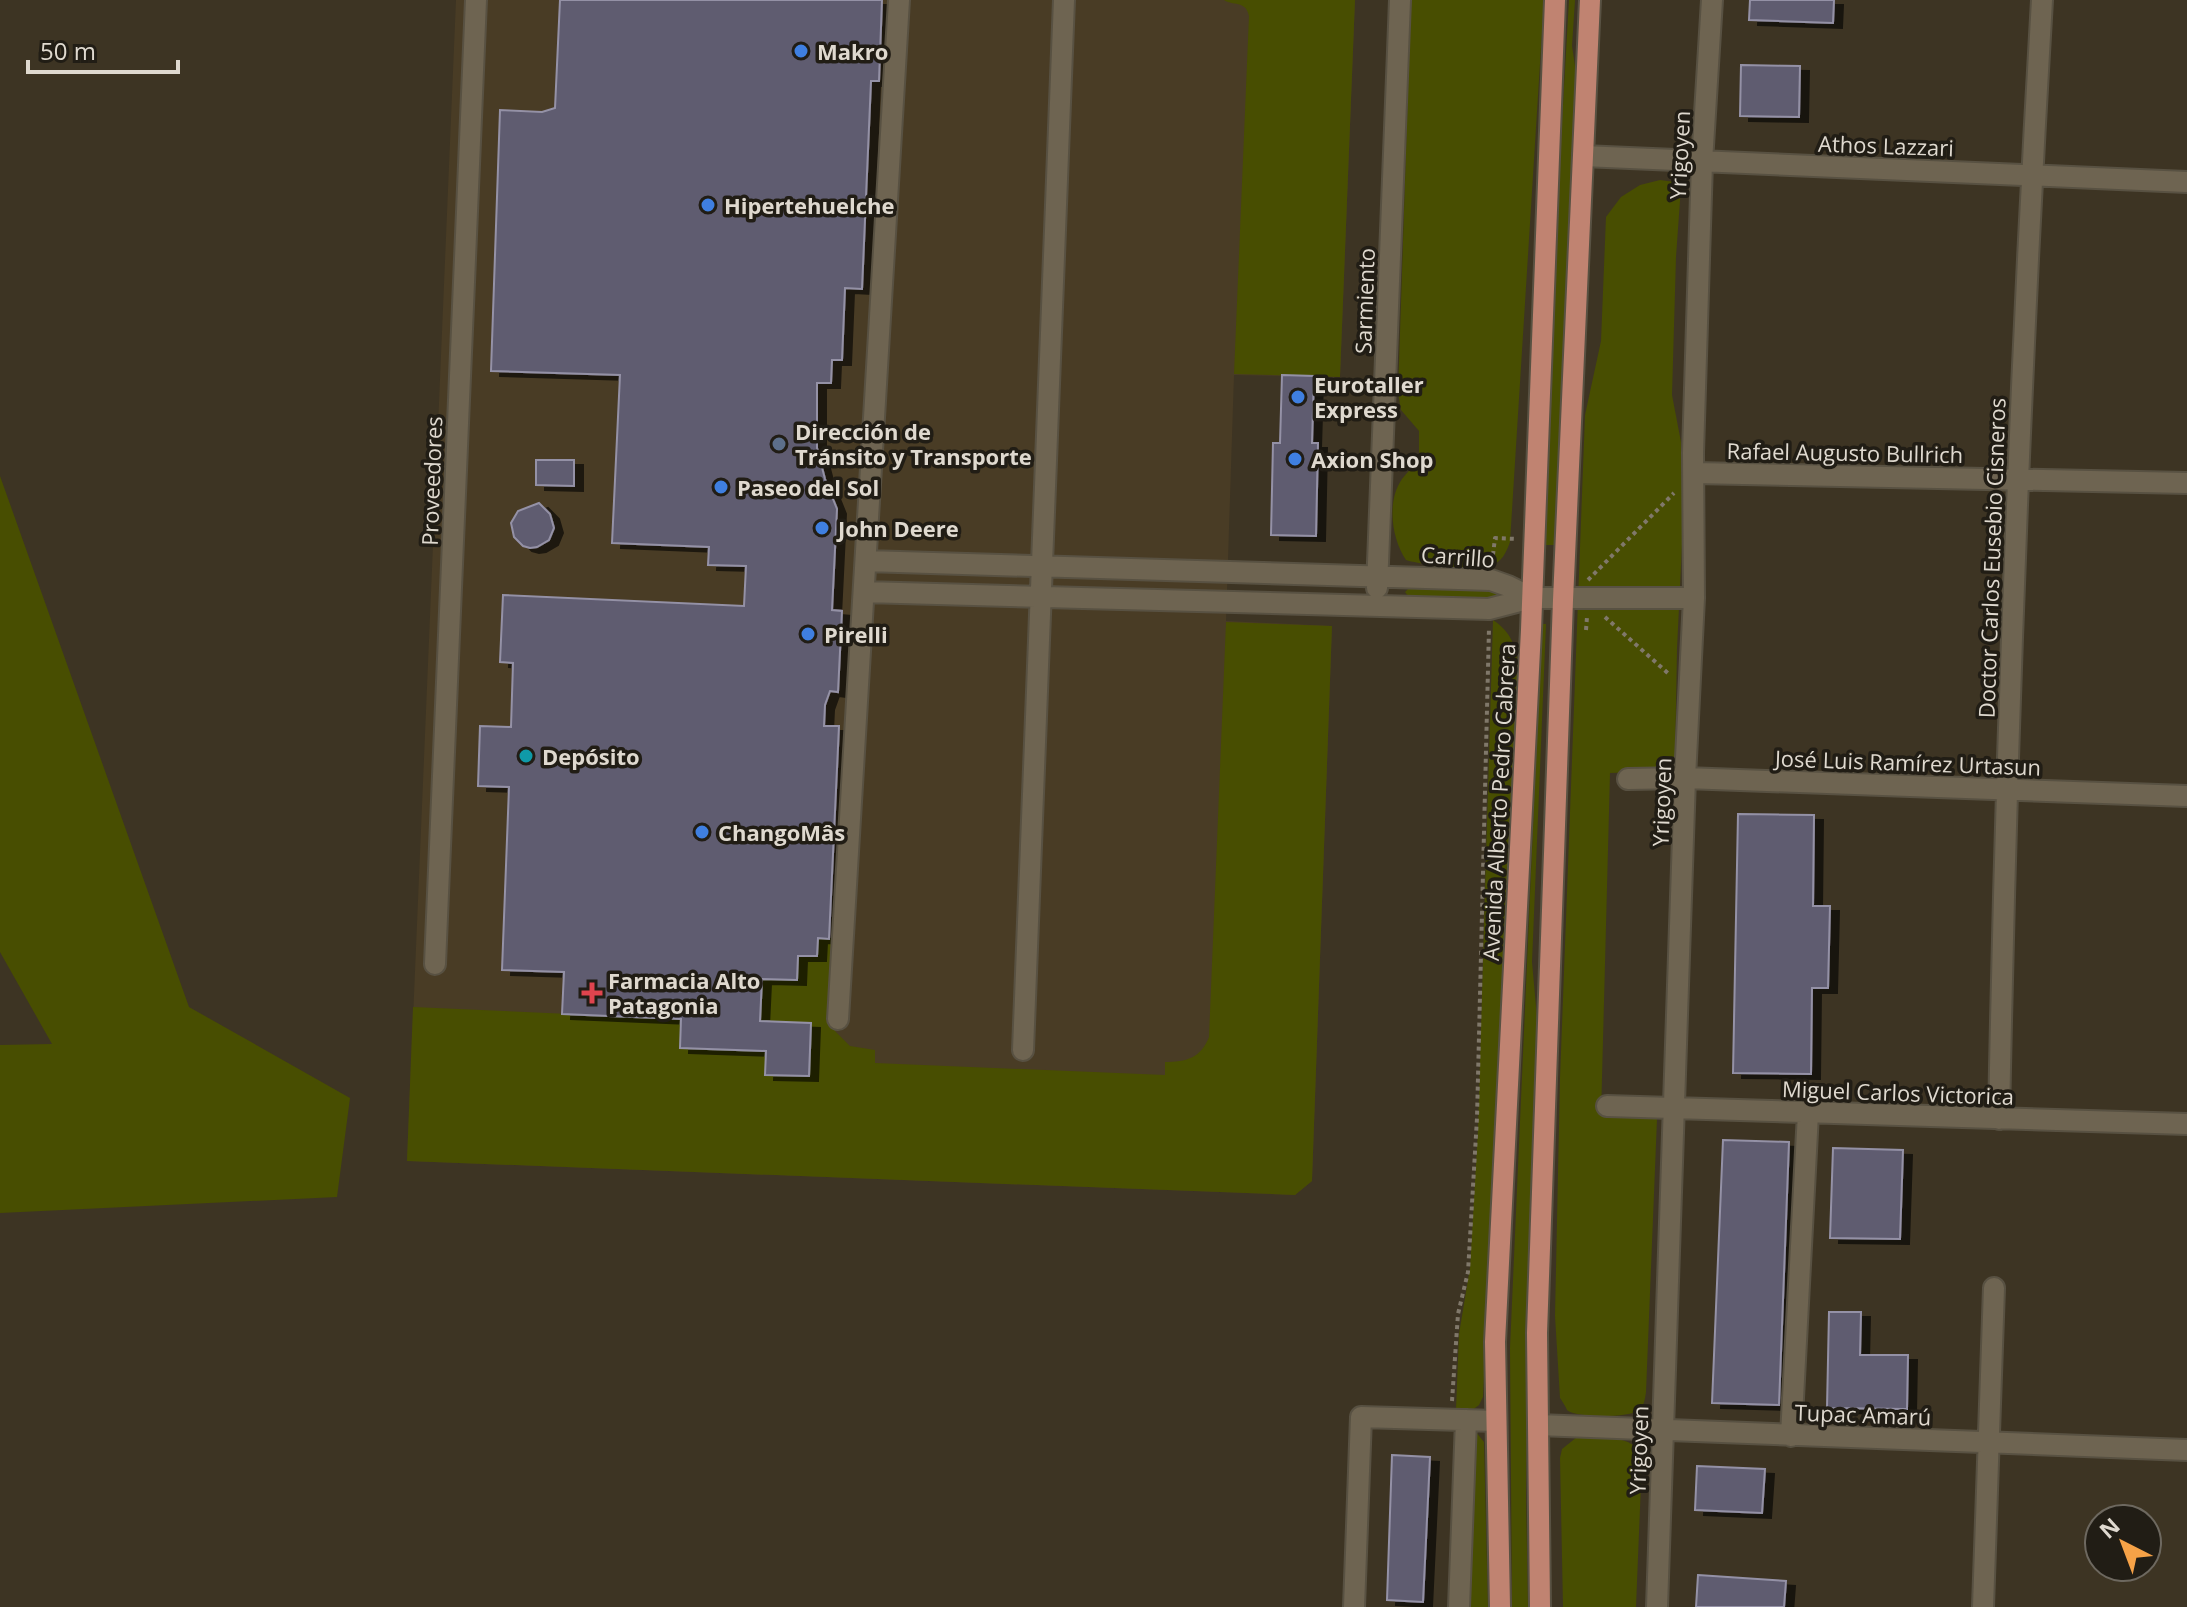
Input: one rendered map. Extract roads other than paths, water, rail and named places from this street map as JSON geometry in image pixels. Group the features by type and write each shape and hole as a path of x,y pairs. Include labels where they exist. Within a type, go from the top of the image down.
{"main road":[{"name":"Avenida Alberto Pedro Cabrera","path":"1500,1607 1495,1342 1532,598 1555,0"},
{"path":"1540,1607 1537,1333 1563,600 1590,0"}],"street":[{"name":"Proveedores","path":"435,964 476,0"},
{"path":"838,1019 899,0"},
{"path":"1018,1049 1052,0"},
{"path":"1036,567 1064,0"},
{"name":"Sarmiento","path":"1376,604 1400,0"},
{"name":"Yrigoyen","path":"1657,1607 1694,598 1702,162 1712,0"},
{"name":"Doctor Carlos Eusebio Cisneros","path":"1999,1119 2006,791 2042,0"},
{"name":"Athos Lazzari","path":"1583,156 2187,182"},
{"name":"Rafael Augusto Bullrich","path":"1694,473 2187,483"},
{"name":"Carrillo","path":"866,561 1491,580 1532,598"},
{"name":"Carrillo","path":"864,592 1489,609 1532,598 1588,601 1694,598"},
{"name":"José Luis Ramírez Urtasun","path":"1628,779 1685,778 2187,796"},
{"name":"Miguel Carlos Victorica","path":"1607,1106 2187,1124"},
{"path":"1791,1436 1808,1113"},
{"path":"1983,1607 1994,1288"},
{"path":"1354,1607 1361,1417 1496,1421"},
{"path":"1459,1607 1460,1420"},
{"name":"Tupac Amarú","path":"1538,1425 2187,1450"}],"place":[{"name":"Makro","path":"801,51"},
{"name":"Hipertehuelche","path":"708,205"},
{"name":"Eurotaller Express","path":"1298,397"},
{"name":"Dirección de Tránsito y Transporte","path":"779,444"},
{"name":"Axion Shop","path":"1295,459"},
{"name":"Paseo del Sol","path":"721,487"},
{"name":"John Deere","path":"822,528"},
{"name":"Pirelli","path":"808,634"},
{"name":"Depósito","path":"526,756"},
{"name":"ChangoMâs","path":"702,832"},
{"name":"Farmacia Alto Patagonia","path":"592,993"}]}
